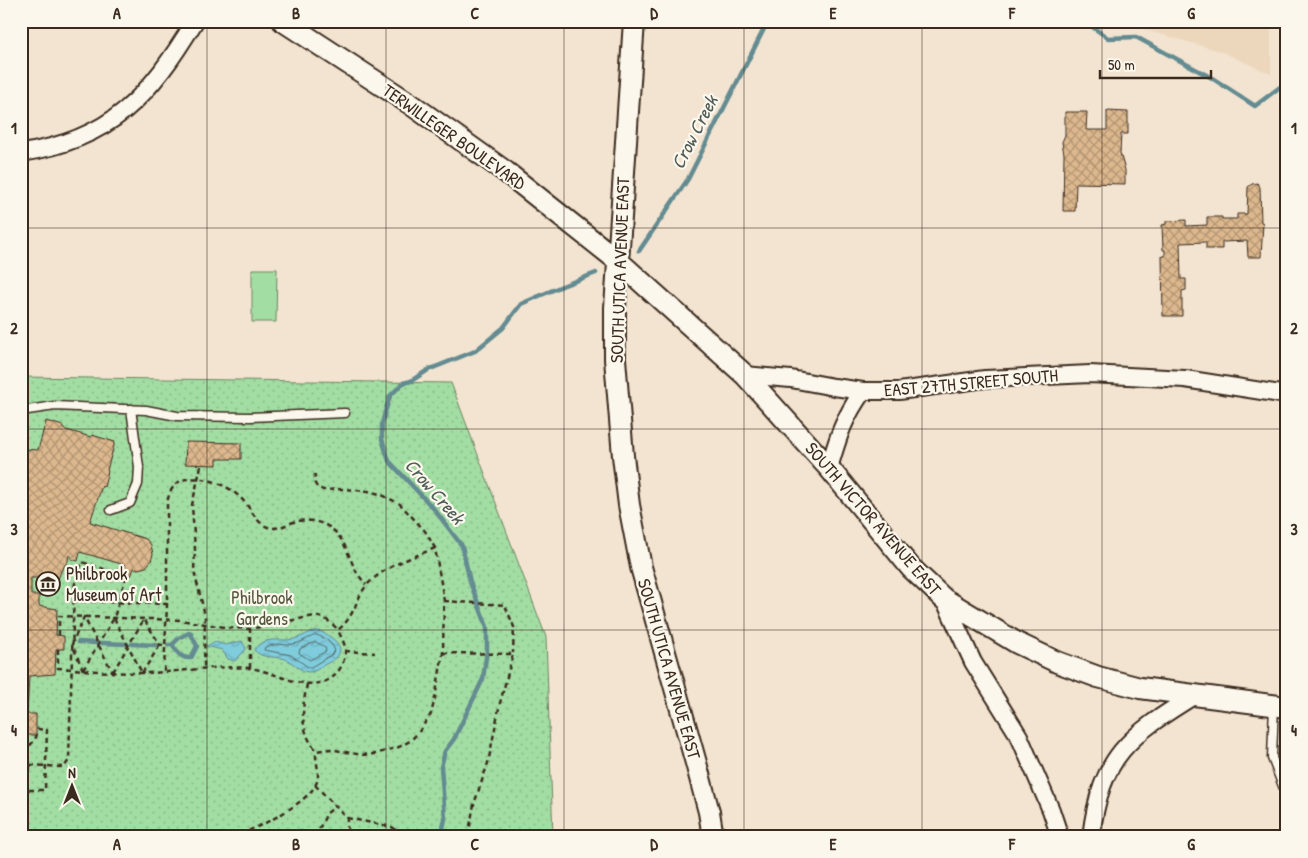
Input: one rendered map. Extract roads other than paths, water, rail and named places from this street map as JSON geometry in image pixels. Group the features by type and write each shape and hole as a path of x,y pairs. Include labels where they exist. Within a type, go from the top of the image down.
{"street":[{"path":"21,153 63,144 96,130 122,113 143,95 158,78 195,21"},
{"name":"TERWILLEGER BOULEVARD","path":"283,21 412,105 506,172 618,260"},
{"name":"SOUTH UTICA AVENUE EAST","path":"634,21 615,308 615,359 623,456 629,505 646,586 696,763 709,812 713,837"},
{"path":"618,260 745,375"},
{"name":"EAST 27TH STREET SOUTH","path":"745,375 791,379 863,391 899,391 985,378 1090,374 1185,379 1287,394"},
{"name":"SOUTH VICTOR AVENUE EAST","path":"745,375 829,468 912,568 944,599 973,662 1019,736 1051,810 1060,837"},
{"name":"EAST 27TH STREET SOUTH","path":"829,468 841,428 850,408 863,391"},
{"path":"944,599 1017,643 1057,662 1098,677 1140,688 1280,706"},
{"path":"1091,837 1098,795 1106,774 1116,758 1130,741 1150,724 1195,695"}],"lane":[{"path":"21,411 55,406 146,410 177,416 250,417 345,413"},
{"path":"111,510 130,503 138,484 139,467 130,409"},
{"path":"1280,706 1272,758 1287,796"}],"water":[{"path":"316,630 335,640 340,649 335,659 314,671 306,672 286,659 264,656 254,650 262,642 294,639"},
{"path":"242,641 246,649 235,661 228,659 222,650 206,646 216,642 225,645"}],"waterway":[{"name":"Crow Creek","path":"639,251 688,179 768,21"},
{"name":"Crow Creek","path":"1084,21 1108,38 1136,37 1212,78 1255,106 1287,84"},
{"name":"Crow Creek","path":"441,837 445,819 441,767 445,751 454,739 483,679 487,650 487,627 470,582 462,546 434,509 389,461 382,439 382,424 385,412 390,396 403,383 411,381 428,370 475,351 503,328 521,304 596,273"},
{"path":"168,645 172,645 180,654 187,658 191,658 197,646 189,633 179,638 172,645"},
{"path":"78,642 97,643"},
{"path":"102,643 127,644"},
{"path":"132,644 156,645"},
{"name":"Crow Creek","path":"284,837 301,832 311,837"}],"place":[{"name":"Philbrook Museum of Art","path":"48,584"}],"park label":[{"name":"Philbrook Gardens","path":"262,608"}]}
